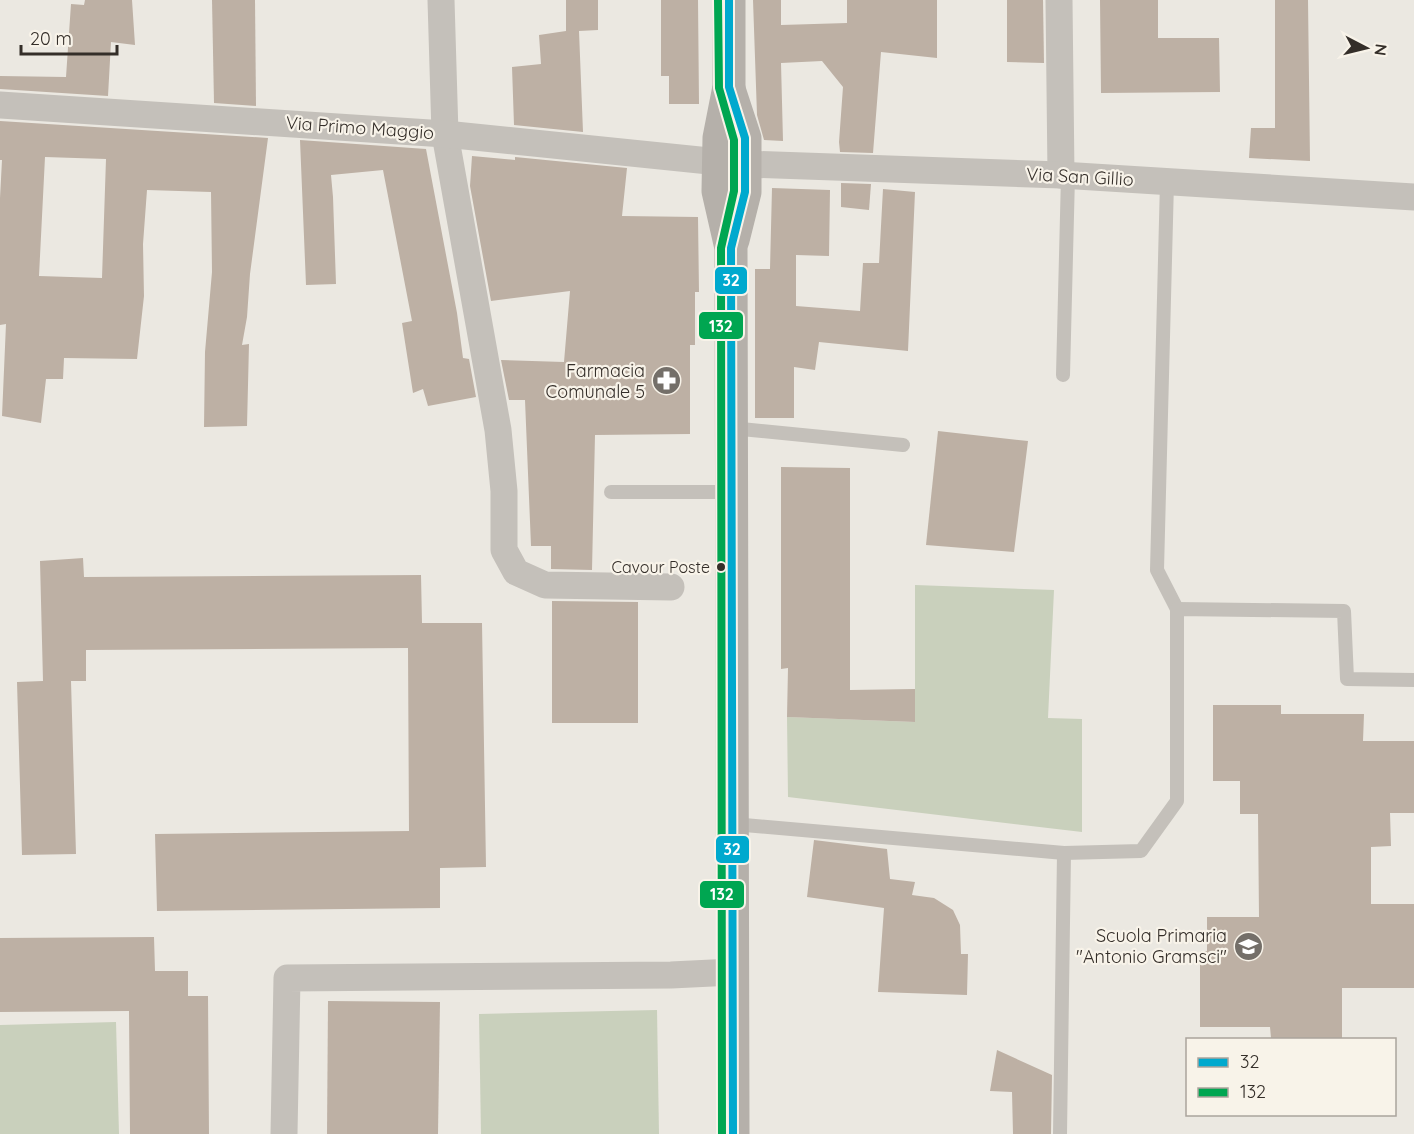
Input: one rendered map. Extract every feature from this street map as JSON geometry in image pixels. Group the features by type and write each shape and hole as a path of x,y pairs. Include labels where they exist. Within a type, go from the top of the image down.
{"main road":[{"path":"729,0 729,87 745,138 732,163 745,192 731,248 733,1134"}],"street":[{"path":"441,0 445,134 499,441 504,491 504,550 516,572 545,585 671,586"},
{"path":"1059,0 1064,175"},
{"name":"Via Primo Maggio","path":"0,105 445,134 732,163"},
{"name":"Via San Gillio","path":"732,163 1064,175 1414,197"},
{"path":"284,1134 287,978 671,975 733,972"}],"lane":[{"path":"1063,375 1064,175"},
{"path":"733,824 1064,854 1141,851 1177,801 1177,609 1157,570 1167,182"},
{"path":"731,428 903,445"},
{"path":"611,492 731,492"},
{"path":"1177,609 1344,611 1347,679 1414,680"},
{"path":"1060,1134 1064,854"}],"green space":[{"path":"915,585 1054,590 1048,718 1082,719 1082,832 788,797 787,717 915,722"},
{"path":"657,1010 659,1134 481,1134 479,1014"},
{"path":"116,1022 119,1134 0,1134 0,1025"}],"building":[{"path":"85,0 132,0 135,45 111,42 108,96 0,89 0,76 66,77 71,4 84,5"},
{"path":"212,0 255,0 256,106 214,103"},
{"path":"566,0 598,0 598,30 579,31 583,132 514,125 512,67 541,64 539,35 566,31"},
{"path":"661,0 698,0 699,104 669,104 669,76 661,76"},
{"path":"753,0 781,0 781,25 847,23 847,0 937,0 937,58 881,52 873,153 840,152 843,87 822,61 781,63 783,141 764,140 757,115"},
{"path":"1007,0 1043,0 1044,63 1007,62"},
{"path":"1100,0 1158,0 1158,38 1219,38 1220,92 1101,93"},
{"path":"1275,0 1308,0 1310,161 1249,158 1251,128 1275,128"},
{"path":"0,121 268,138 242,345 249,344 247,426 204,427 205,352 212,272 211,192 147,190 143,244 144,296 137,359 64,358 63,379 46,379 41,423 2,416 6,324 0,325 2,160 0,160","holes":["45,157 106,159 102,278 39,276"]},
{"path":"300,140 426,149 457,313 463,358 469,359 476,397 428,406 423,389 413,393 402,323 412,321 383,170 331,175 336,284 306,285"},
{"path":"472,156 515,160 515,157 627,168 622,216 698,217 699,292 695,292 695,345 690,345 690,434 595,435 592,570 551,569 551,546 531,546 525,400 509,400 501,360 564,362 570,291 491,301 470,186"},
{"path":"841,183 871,184 869,210 841,207"},
{"path":"772,188 830,190 829,256 796,255 796,306 860,311 863,263 879,263 883,189 915,192 908,351 819,342 815,370 794,367 794,418 755,418 755,269 770,269"},
{"path":"938,431 1028,441 1014,552 926,545"},
{"path":"781,467 850,468 850,690 915,689 915,722 787,717 788,668 781,669"},
{"path":"83,558 84,577 421,575 422,623 482,623 486,867 440,868 440,908 157,911 155,834 409,831 408,648 86,650 86,681 71,681 76,854 22,855 17,682 43,681 40,561"},
{"path":"552,601 638,602 638,723 552,723"},
{"path":"1213,705 1281,705 1281,714 1364,714 1363,741 1414,741 1414,813 1390,813 1391,846 1371,847 1371,904 1414,904 1414,988 1342,988 1342,1038 1271,1038 1270,1027 1200,1027 1200,951 1207,951 1207,917 1259,917 1258,814 1240,814 1240,781 1213,781"},
{"path":"814,840 887,849 890,879 915,882 912,895 934,898 953,910 960,925 961,954 968,954 967,995 878,992 884,908 807,897"},
{"path":"154,937 155,971 188,971 188,996 208,996 209,1134 130,1134 129,1011 0,1012 0,938"},
{"path":"328,1001 440,1002 438,1134 327,1134"},
{"path":"997,1050 1052,1075 1051,1134 1013,1134 1012,1092 990,1091"}],"transit line":[{"name":"132","path":"718,0 719,88 734,140 734,191 721,248 722,1134"},
{"name":"32","path":"729,0 729,87 745,138 745,192 731,248 733,1134"}],"place":[{"name":"Farmacia Comunale 5","path":"666,381"},
{"name":"Cavour Poste","path":"721,567"},
{"name":"Scuola Primaria \"Antonio Gramsci\"","path":"1248,946"}]}
